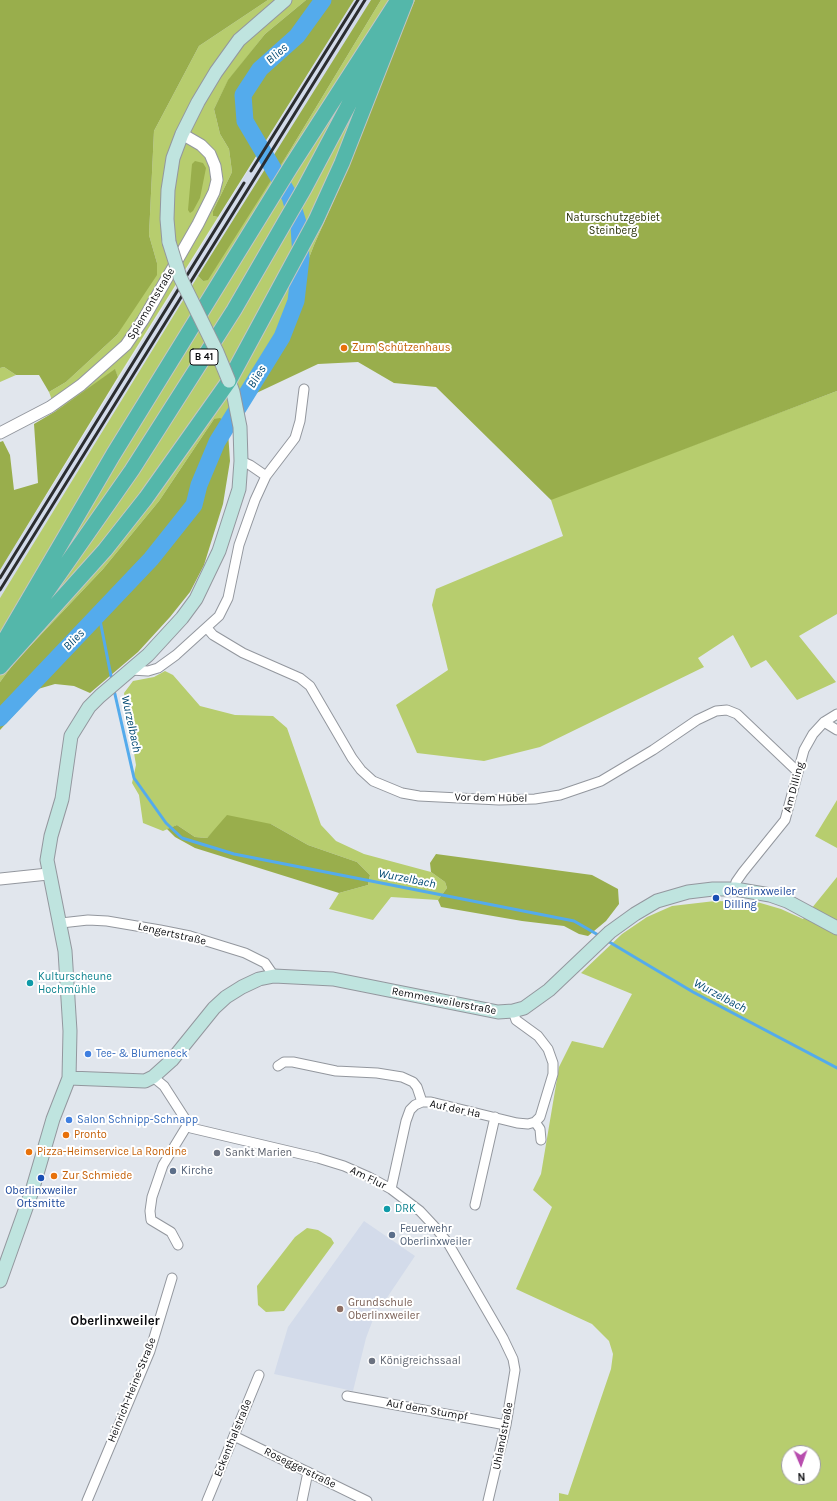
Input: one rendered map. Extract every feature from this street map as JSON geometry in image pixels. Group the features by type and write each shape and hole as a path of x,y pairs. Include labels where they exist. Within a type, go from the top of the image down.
{"highway":[{"path":"0,648 113,455 199,315 290,168 399,0"},
{"name":"B 41","path":"0,658 132,470 234,310 304,189 347,108 399,0"},
{"path":"0,667 105,550 146,498 229,381 316,220 342,163 406,0"}],"main road":[{"path":"0,1281 32,1191 53,1119 69,1078 65,951 61,923 48,874 48,850 62,799 71,736 82,717 100,696 148,655 182,618 196,599 208,576 231,518 239,489 241,441 233,392 199,315 180,277 169,242 167,219 168,190 173,158 182,134 198,102 216,72 239,40 285,0"},
{"name":"Remmesweilerstraße","path":"153,1077 163,1069 214,1008 226,997 259,979 274,976 333,979 480,1009 498,1012 513,1011 524,1008 536,1001 610,932 657,902 688,892 713,889 735,889 770,895 787,901 837,928"},
{"path":"69,1078 145,1081 153,1077"}],"street":[{"name":"Spiemontstraße","path":"0,433 50,407 81,385 126,345 143,320 198,224 214,192 217,180 215,166 210,154 201,145 182,134"},
{"path":"131,670 148,672 158,668 207,628 219,616 228,598 239,545 246,522 266,476 295,438 300,421 304,389"},
{"path":"241,461 250,465 266,476"},
{"name":"Vor dem Hübel","path":"207,628 213,635 243,653 300,678 310,686 352,758 361,770 373,781 402,793 419,796 498,800 535,799 560,795 601,781 653,750 697,720 716,711 727,710 738,714 798,772"},
{"name":"Am Dilling","path":"735,889 736,882 743,872 785,820 804,750 813,734 824,722 837,714"},
{"path":"824,722 837,730"},
{"path":"0,879 48,874"},
{"name":"Lengertstraße","path":"61,923 88,920 107,921 190,936 245,953 265,963 274,976"},
{"path":"513,1011 516,1020 538,1036 548,1049 553,1062 553,1074 543,1109 540,1117 535,1122 540,1129 542,1140"},
{"path":"278,1066 284,1062 293,1062 336,1071 377,1073 402,1077 412,1082 417,1087 422,1102"},
{"path":"153,1077 164,1086 188,1124 163,1165 152,1197 150,1211 151,1220 171,1232 178,1245"},
{"name":"Auf der Ha","path":"391,1189 410,1110 422,1102 518,1123 535,1122"},
{"path":"475,1205 495,1117"},
{"name":"Am Flur","path":"188,1124 197,1130 337,1164 369,1177 391,1189 420,1211 448,1243 503,1338 512,1359 514,1370"},
{"name":"Heinrich-Heine-Straße","path":"87,1501 150,1351 172,1278"},
{"name":"Uhlandstraße","path":"488,1501 506,1424 514,1370"},
{"name":"Eckenthalstraße","path":"207,1501 259,1375"},
{"name":"Auf dem Stumpf","path":"347,1396 506,1424"},
{"name":"Roseggerstraße","path":"234,1436 367,1501"},
{"path":"302,1501 308,1472"}],"shaded area":[{"path":"354,0 371,0 0,598 0,570"},
{"name":"Grundschule Oberlinxweiler","path":"364,1221 415,1256 374,1317 366,1338 353,1391 274,1374 288,1327"}],"green space":[{"path":"0,0 268,0 199,46 154,131 149,235 157,263 157,275 117,335 66,382 49,392 39,375 16,375 4,367 0,368"},
{"path":"268,0 306,0 265,34 228,81 214,109 220,134 229,149 232,172 213,211 213,216 218,217 118,377 115,370 56,411 49,392 66,382 117,335 157,263 149,235 154,131 199,46"},
{"path":"306,0 354,0 218,217 213,216 213,211 232,172 229,149 220,134 214,109 228,80 265,34"},
{"path":"371,0 381,0 289,152 208,280 203,281 198,276"},
{"path":"381,0 415,0 393,48 349,166 314,245 280,330 246,388 248,397 227,419 228,432 224,420 214,419 159,501 103,569 14,663 0,682 0,598 198,276 203,281 289,152"},
{"name":"Naturschutzgebiet Steinberg","path":"415,0 837,0 837,391 551,500 436,387 394,383 358,362 318,364 248,397 246,388 253,373 280,330 314,245 349,166 393,48"},
{"path":"195,161 203,163 206,168 200,198 193,211 190,213 188,210 192,164"},
{"path":"4,367 16,375 0,382 0,368"},
{"path":"115,369 118,377 0,570 0,442 3,441 10,455 14,490 38,483 34,424 56,411"},
{"path":"837,391 837,614 799,636 836,682 797,700 766,660 751,668 733,635 698,658 704,667 540,747 484,761 417,753 396,705 448,670 432,605 436,589 563,536 551,500 553,498"},
{"path":"220,418 224,420 228,432 230,461 223,504 204,565 190,592 170,617 138,652 90,693 74,686 55,684 38,689 0,730 0,682 14,663 103,569 159,501 214,419"},
{"path":"165,671 173,675 200,706 235,715 273,716 287,728 321,825 336,841 364,854 431,872 445,882 447,888 438,900 391,897 373,920 329,909 339,893 368,885 370,875 357,862 308,845 271,824 215,830 207,838 195,837 177,825 163,831 143,823 139,795 132,783 136,765 124,693 133,681 154,677"},
{"path":"837,800 837,848 815,836"},
{"path":"227,815 271,824 308,845 357,862 370,875 368,885 339,893 195,848 175,837 167,829 177,825 195,837 207,838"},
{"path":"436,854 592,875 618,889 619,904 606,921 588,936 579,934 564,926 522,921 441,907 438,900 447,888 445,882 431,872 430,863"},
{"path":"837,877 837,1501 559,1501 559,1493 568,1495 611,1369 613,1354 609,1341 592,1324 516,1289 552,1207 533,1190 541,1174 559,1067 572,1041 603,1048 632,994 581,973 622,934 647,917 672,906 715,901 757,902 781,909 803,919"},
{"path":"307,1228 318,1230 331,1238 334,1243 284,1311 266,1312 258,1305 257,1286 295,1237"}],"waterway":[{"name":"Blies","path":"0,718 151,559 194,505 199,485 217,442 282,337 296,301 301,258 299,226 290,197 245,121 243,95 260,69 297,36 323,0"},
{"name":"Wurzelbach","path":"99,615 112,681"},
{"name":"Wurzelbach","path":"114,690 134,778 166,823 182,838 234,854 574,921 600,936"},
{"name":"Wurzelbach","path":"606,940 693,992 837,1068"}],"railway":[{"path":"251,171 358,0"},
{"path":"0,590 365,0"},
{"path":"0,578 244,183"}],"place":[{"name":"Zum Schützenhaus","path":"344,348"},
{"name":"Oberlinxweiler Dilling","path":"716,898"},
{"name":"Kulturscheune Hochmühle","path":"30,983"},
{"name":"Tee- & Blumeneck","path":"88,1054"},
{"name":"Salon Schnipp-Schnapp","path":"69,1120"},
{"name":"Pronto","path":"66,1135"},
{"name":"Pizza-Heimservice La Rondine","path":"29,1152"},
{"name":"Sankt Marien","path":"217,1153"},
{"name":"Kirche","path":"173,1171"},
{"name":"Zur Schmiede","path":"54,1176"},
{"name":"Oberlinxweiler Ortsmitte","path":"41,1178"},
{"name":"DRK","path":"387,1209"},
{"name":"Feuerwehr Oberlinxweiler","path":"392,1235"},
{"name":"Grundschule Oberlinxweiler","path":"340,1309"},
{"name":"Königreichssaal","path":"372,1361"}],"district":[{"name":"Oberlinxweiler","path":"115,1321"}]}
